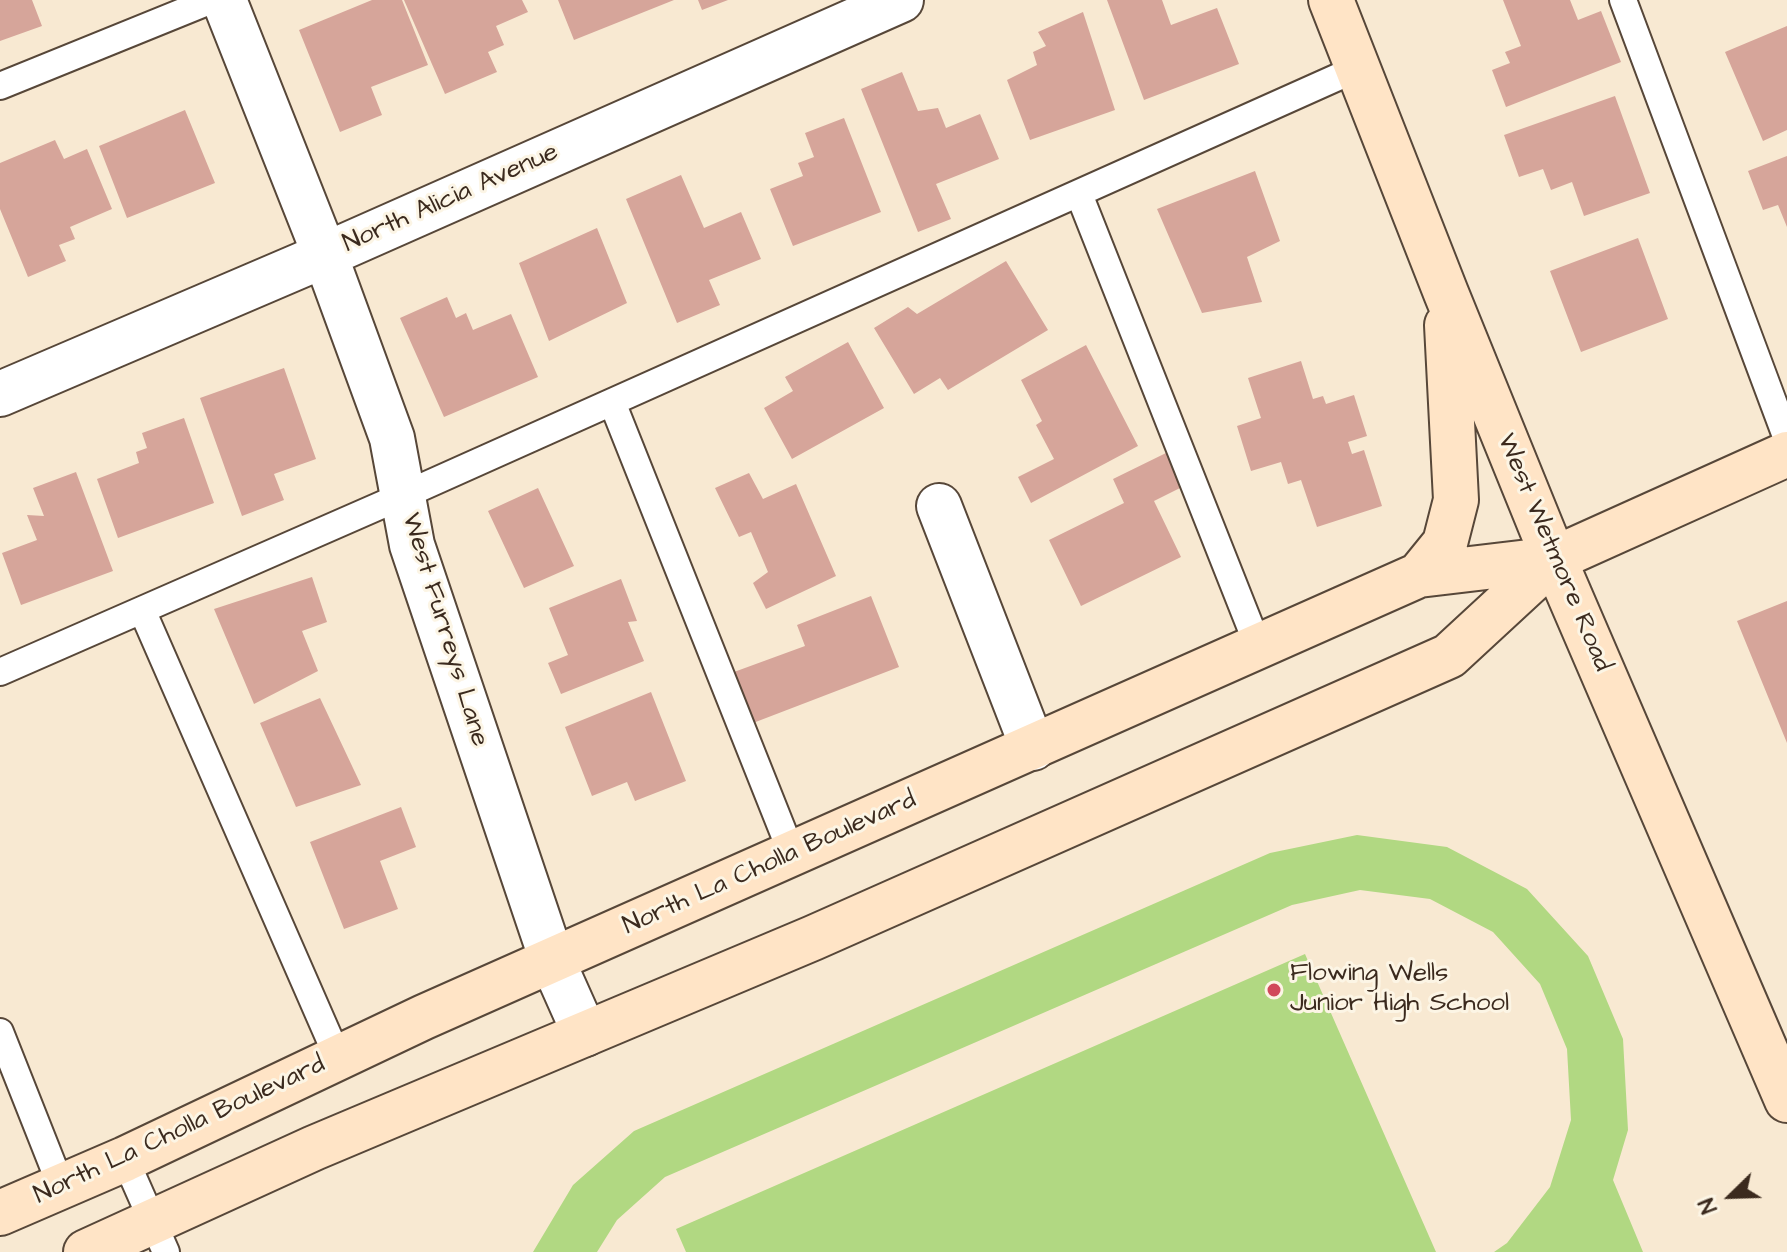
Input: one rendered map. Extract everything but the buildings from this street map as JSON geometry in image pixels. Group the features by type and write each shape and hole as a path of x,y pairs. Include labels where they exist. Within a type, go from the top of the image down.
{"street":[{"name":"West Furreys Lane","path":"224,0 325,255 392,438 412,545 552,960 585,1034"},
{"name":"North Alicia Avenue","path":"0,394 325,255 901,0"},
{"name":"West Wetmore Road","path":"1331,0 1554,559 1787,1100"},
{"path":"1419,575 1445,543 1456,500 1446,293"},
{"name":"North La Cholla Boulevard","path":"0,1213 125,1159 552,960 1419,575 1554,559 1787,454"},
{"path":"939,506 1033,748"},
{"name":"North La Cholla Boulevard","path":"86,1252 160,1237 314,1148 813,938 1449,656 1554,559"}],"lane":[{"path":"0,86 212,0"},
{"path":"1623,0 1787,439"},
{"path":"0,672 402,496 1358,68"},
{"path":"1079,194 1258,646"},
{"path":"612,402 792,854"},
{"path":"142,610 338,1058"},
{"path":"0,1032 61,1186"},
{"path":"125,1159 160,1237"}],"green space":[{"path":"1357,835 1447,847 1527,889 1588,956 1623,1039 1628,1130 1613,1180 1643,1252 1494,1252 1507,1243 1550,1187 1571,1120 1567,1049 1540,984 1493,932 1430,899 1360,890 1292,905 665,1177 617,1220 597,1252 533,1252 573,1185 634,1131 1270,853"},
{"path":"1305,954 1436,1252 686,1252 676,1229"}],"place":[{"name":"Flowing Wells Junior High School","path":"1274,990"}]}
